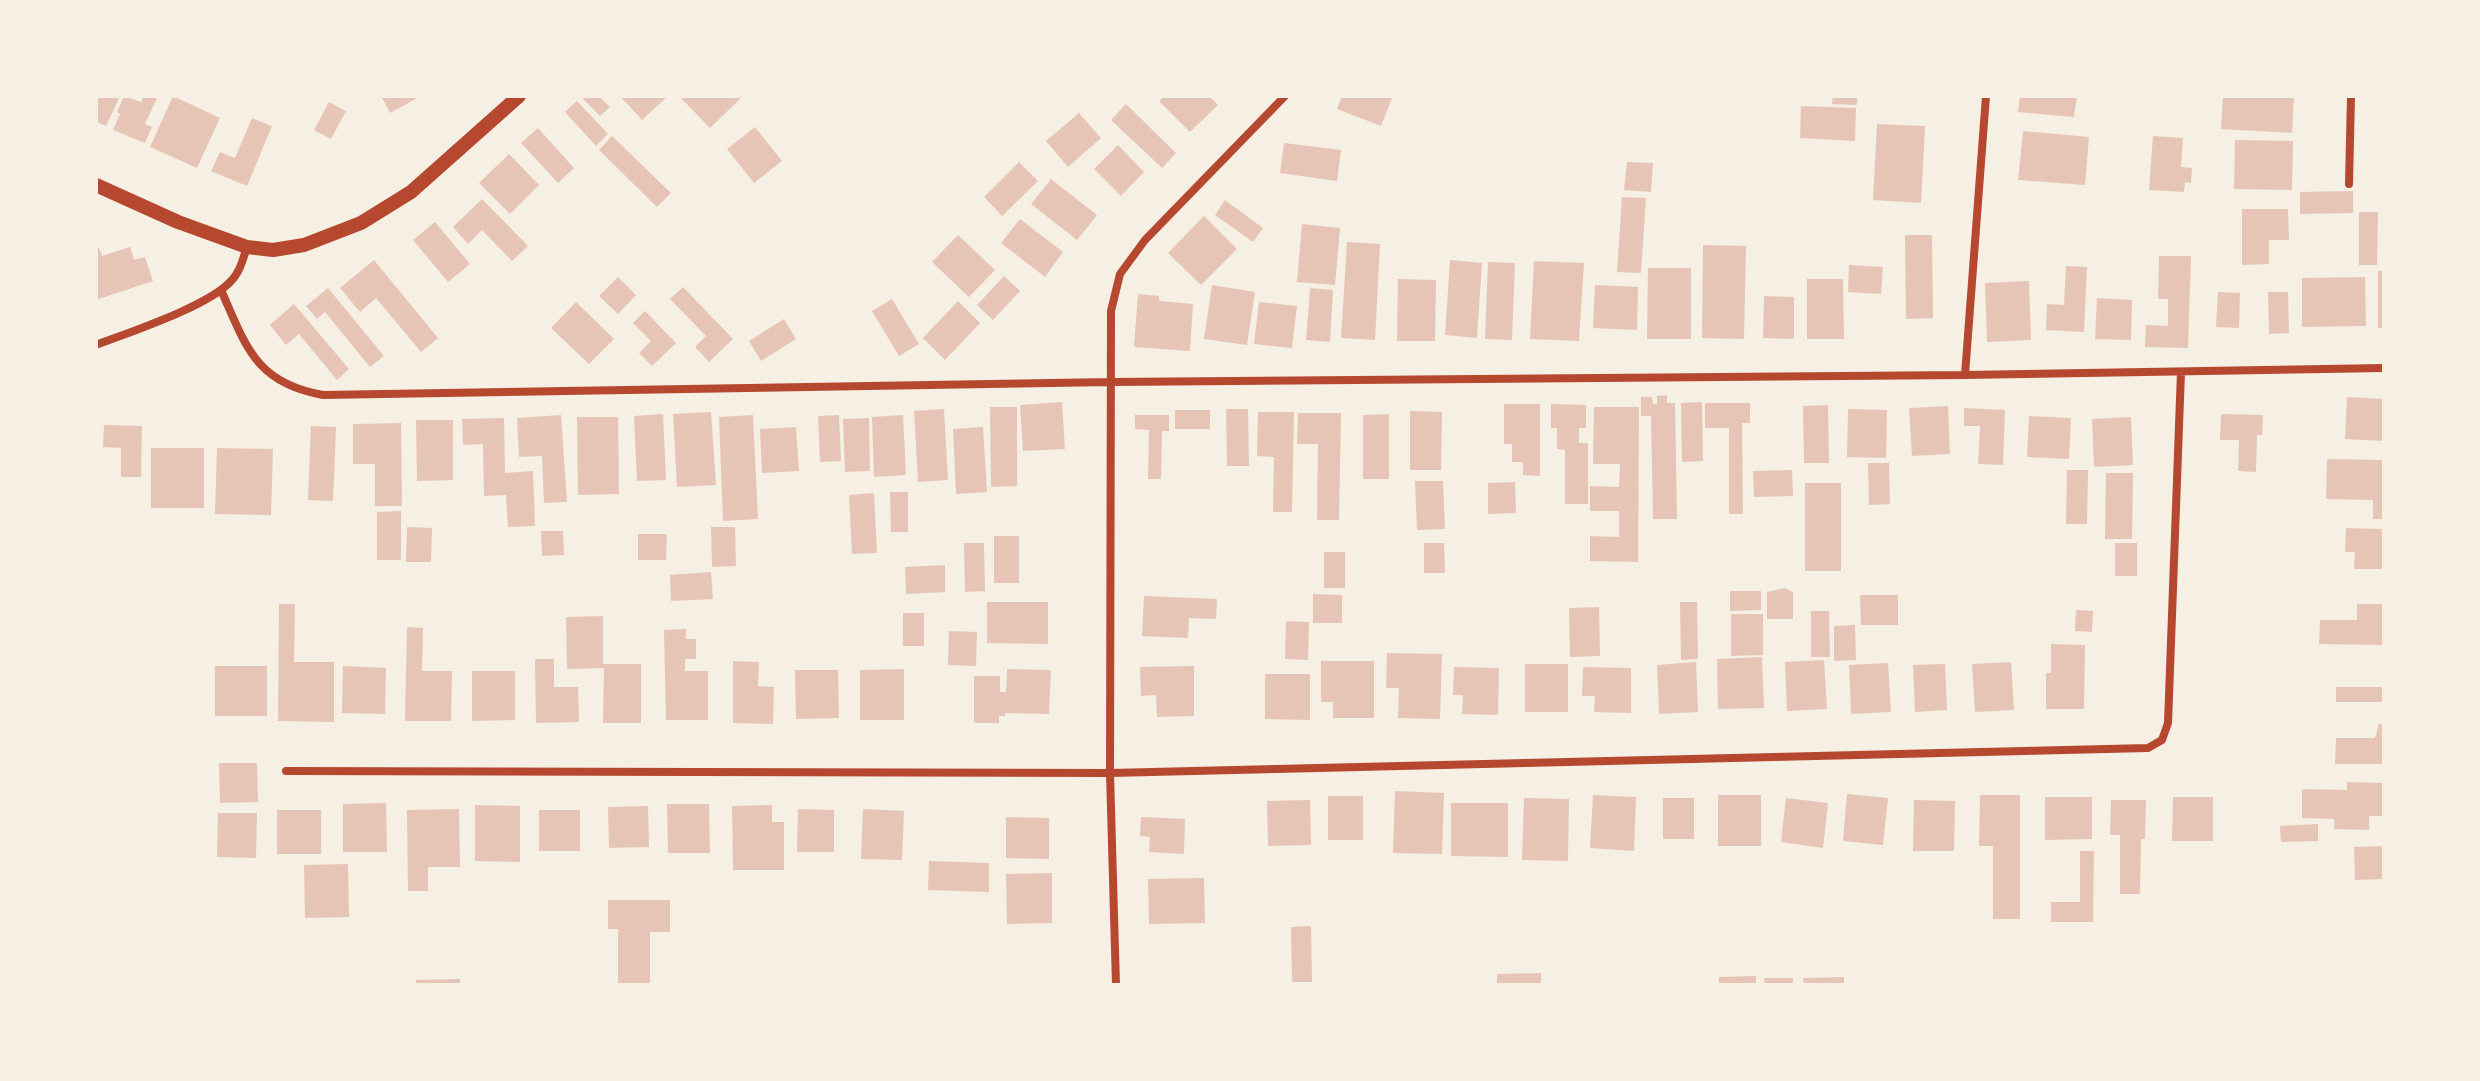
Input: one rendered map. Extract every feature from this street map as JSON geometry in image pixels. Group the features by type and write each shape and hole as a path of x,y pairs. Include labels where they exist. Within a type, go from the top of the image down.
{"street":[{"path":"96,185 178,222 247,247 273,250 304,245 361,223 411,192 519,96"},
{"path":"1116,985 1110,773 1111,311 1120,274 1145,240 1285,96"},
{"path":"1965,375 1986,96"},
{"path":"2349,184 2351,96"},
{"path":"96,345 190,307 221,290 238,272 247,247"},
{"path":"221,290 260,366 291,387 323,395 1111,382 2384,368"},
{"path":"286,771 1110,773 2148,748 2162,740 2168,723 2181,372"}],"building":[{"path":"96,96 120,96 106,126 96,122"},
{"path":"124,96 141,102 144,96 158,96 145,124 152,127 145,143 113,130"},
{"path":"173,96 220,118 197,168 150,147"},
{"path":"381,96 421,96 390,113"},
{"path":"583,96 599,96 610,107 600,116"},
{"path":"620,96 668,96 642,120"},
{"path":"679,96 743,96 710,128"},
{"path":"1165,96 1209,96 1218,105 1190,132 1159,101"},
{"path":"1342,96 1393,96 1381,126 1337,109"},
{"path":"1833,96 1857,96 1857,105 1832,104"},
{"path":"2020,96 2077,96 2074,117 2018,112"},
{"path":"2223,96 2294,96 2292,133 2221,129"},
{"path":"577,101 608,134 596,146 565,112"},
{"path":"329,102 346,111 331,139 314,130"},
{"path":"1126,104 1176,153 1162,168 1111,120"},
{"path":"1801,106 1856,108 1855,141 1800,138"},
{"path":"1079,113 1101,138 1068,167 1046,141"},
{"path":"252,118 272,126 247,186 211,171 220,152 235,158"},
{"path":"1877,124 1925,126 1921,203 1873,200"},
{"path":"755,127 782,161 754,183 727,149"},
{"path":"538,128 574,168 558,183 521,143"},
{"path":"2023,131 2089,137 2085,185 2018,180"},
{"path":"612,136 671,193 657,207 599,150"},
{"path":"2153,136 2183,138 2181,167 2192,168 2191,183 2185,182 2184,192 2149,190"},
{"path":"2235,140 2293,141 2292,190 2234,189"},
{"path":"1284,143 1341,150 1337,181 1280,173"},
{"path":"1118,145 1144,172 1121,196 1094,169"},
{"path":"509,154 539,185 510,214 479,183"},
{"path":"1019,162 1038,181 1002,216 984,197"},
{"path":"1627,162 1653,163 1651,192 1624,190"},
{"path":"1051,179 1097,215 1077,240 1031,204"},
{"path":"2353,191 2353,213 2300,214 2300,192"},
{"path":"1622,197 1646,198 1641,273 1617,272"},
{"path":"482,199 528,246 512,261 482,230 468,244 453,227"},
{"path":"1225,200 1263,228 1253,242 1215,215"},
{"path":"2242,209 2288,209 2289,240 2269,240 2269,264 2242,265"},
{"path":"2359,212 2378,212 2377,265 2359,265"},
{"path":"1204,216 1237,249 1201,285 1168,253"},
{"path":"1020,219 1063,252 1045,277 1001,243"},
{"path":"435,222 470,264 448,282 413,240"},
{"path":"1302,224 1340,228 1335,285 1297,282"},
{"path":"958,235 995,270 969,297 932,262"},
{"path":"1905,235 1932,235 1933,318 1906,319"},
{"path":"1347,242 1380,244 1375,340 1341,338"},
{"path":"1703,245 1746,246 1744,339 1702,338"},
{"path":"130,247 134,260 145,257 153,281 96,300 96,249 99,248 102,256"},
{"path":"2159,256 2191,256 2188,348 2145,347 2146,325 2168,326 2168,299 2158,299"},
{"path":"374,260 438,338 421,352 376,298 360,312 340,288"},
{"path":"1450,260 1482,263 1477,338 1445,335"},
{"path":"1534,261 1584,263 1579,341 1530,339"},
{"path":"1488,262 1515,263 1512,340 1485,339"},
{"path":"1849,265 1883,267 1881,294 1848,292"},
{"path":"2066,266 2087,267 2084,332 2046,330 2047,304 2064,305"},
{"path":"1648,268 1691,268 1691,339 1647,339"},
{"path":"2378,271 2384,271 2384,328 2378,328"},
{"path":"1004,276 1020,291 993,320 977,305"},
{"path":"618,277 636,295 618,314 599,296"},
{"path":"2365,277 2366,326 2302,327 2302,278"},
{"path":"1398,279 1436,280 1435,341 1397,341"},
{"path":"1807,279 1843,279 1844,339 1807,339"},
{"path":"2029,281 2031,340 1987,342 1985,283"},
{"path":"1212,285 1255,292 1247,345 1204,339"},
{"path":"1595,285 1638,287 1637,330 1593,328"},
{"path":"683,287 733,339 709,362 695,347 706,336 670,299"},
{"path":"328,288 384,356 370,367 325,312 317,319 306,306"},
{"path":"1310,288 1333,290 1330,342 1306,340"},
{"path":"2218,292 2240,293 2239,328 2216,327"},
{"path":"2268,292 2288,292 2289,333 2269,334"},
{"path":"1138,294 1159,296 1159,301 1193,304 1190,351 1134,347"},
{"path":"1764,296 1794,297 1794,339 1763,338"},
{"path":"2097,298 2132,300 2131,340 2095,339"},
{"path":"892,299 919,344 899,356 872,311"},
{"path":"958,301 980,323 945,360 923,338"},
{"path":"576,302 614,339 589,364 551,328"},
{"path":"1259,302 1297,306 1292,348 1254,344"},
{"path":"294,304 349,369 337,380 299,334 286,345 270,325"},
{"path":"645,311 676,343 652,366 639,353 651,341 633,323"},
{"path":"784,319 796,339 761,361 749,341"},
{"path":"1667,395 1667,403 1675,403 1677,519 1653,519 1651,416 1641,416 1641,397 1652,397 1653,404 1657,404 1657,396"},
{"path":"2347,397 2384,399 2384,441 2345,439"},
{"path":"1062,402 1065,449 1023,451 1020,405"},
{"path":"1702,402 1703,461 1682,462 1681,403"},
{"path":"1705,403 1750,403 1750,423 1742,423 1743,514 1729,514 1729,428 1705,428"},
{"path":"1504,404 1540,404 1540,476 1523,475 1523,462 1512,462 1512,444 1504,444"},
{"path":"1551,404 1586,405 1586,428 1579,428 1579,443 1588,443 1588,504 1565,504 1565,450 1557,449 1557,428 1551,428"},
{"path":"1828,405 1829,463 1804,463 1803,406"},
{"path":"1948,406 1950,454 1912,456 1909,408"},
{"path":"990,407 1017,407 1017,486 991,487"},
{"path":"1594,407 1639,407 1638,562 1590,561 1590,536 1619,537 1619,511 1590,511 1590,486 1619,487 1620,464 1593,464"},
{"path":"1964,408 2005,410 2003,465 1978,464 1980,426 1964,426"},
{"path":"944,409 948,480 918,482 914,411"},
{"path":"1226,409 1248,409 1249,466 1227,466"},
{"path":"1848,409 1887,410 1886,458 1847,457"},
{"path":"1175,410 1210,410 1210,429 1175,429"},
{"path":"1410,411 1442,412 1441,470 1410,470"},
{"path":"711,412 716,485 677,487 673,414"},
{"path":"1258,412 1294,412 1292,512 1273,512 1274,457 1257,456"},
{"path":"1298,413 1341,413 1339,520 1317,520 1318,444 1297,444"},
{"path":"663,414 666,480 637,481 634,416"},
{"path":"1389,414 1389,479 1363,479 1363,415"},
{"path":"2221,414 2263,415 2262,435 2257,435 2256,472 2238,471 2239,440 2220,440"},
{"path":"561,415 567,502 544,503 542,456 519,457 517,418"},
{"path":"753,415 758,519 723,521 719,417"},
{"path":"839,415 841,461 820,462 818,416"},
{"path":"903,415 906,475 874,477 872,417"},
{"path":"1135,415 1169,415 1169,431 1162,431 1161,479 1148,479 1149,430 1135,429"},
{"path":"2029,416 2071,418 2069,459 2027,457"},
{"path":"577,417 618,417 619,494 578,495"},
{"path":"2131,417 2133,465 2094,467 2092,419"},
{"path":"504,418 505,473 533,471 535,526 508,527 506,495 484,496 483,444 463,445 462,419"},
{"path":"869,418 870,471 845,472 843,419"},
{"path":"416,420 453,420 453,480 417,481"},
{"path":"401,423 402,506 375,506 375,464 353,464 353,424"},
{"path":"104,425 142,426 141,477 121,477 121,448 103,447"},
{"path":"311,426 336,427 333,501 308,500"},
{"path":"796,427 799,471 762,473 760,429"},
{"path":"983,427 987,492 956,494 953,429"},
{"path":"151,448 204,448 204,508 151,508"},
{"path":"217,448 273,449 271,515 215,514"},
{"path":"2327,459 2384,460 2384,519 2373,519 2373,500 2326,499"},
{"path":"1868,463 1889,463 1890,504 1869,505"},
{"path":"1792,470 1793,496 1754,497 1753,471"},
{"path":"2067,470 2088,470 2087,524 2066,524"},
{"path":"2106,473 2133,473 2132,539 2105,539"},
{"path":"1415,481 1443,481 1445,529 1417,530"},
{"path":"1515,482 1516,513 1488,514 1488,483"},
{"path":"1805,483 1841,483 1841,571 1805,571"},
{"path":"890,492 908,492 908,532 891,532"},
{"path":"874,493 877,553 852,554 849,495"},
{"path":"401,511 401,560 377,560 377,512"},
{"path":"407,527 432,528 431,562 406,562"},
{"path":"711,527 735,527 736,566 712,567"},
{"path":"2346,528 2384,529 2384,569 2354,569 2355,552 2345,552"},
{"path":"541,531 563,531 564,555 542,556"},
{"path":"638,534 667,534 666,560 638,560"},
{"path":"994,536 1019,536 1019,583 994,583"},
{"path":"964,543 984,543 985,591 965,592"},
{"path":"1424,543 1444,543 1445,573 1424,573"},
{"path":"2115,543 2137,543 2137,576 2115,576"},
{"path":"1324,552 1345,552 1345,588 1324,588"},
{"path":"945,565 945,592 906,594 905,567"},
{"path":"711,572 713,599 671,601 670,575"},
{"path":"1785,588 1793,592 1793,619 1767,619 1767,592"},
{"path":"1730,591 1761,591 1761,610 1730,611"},
{"path":"1313,594 1342,595 1342,623 1313,623"},
{"path":"1860,595 1898,595 1898,625 1861,625"},
{"path":"1144,596 1217,599 1216,619 1189,618 1188,638 1142,636"},
{"path":"987,602 1048,602 1048,644 987,643"},
{"path":"1680,602 1697,602 1698,659 1681,660"},
{"path":"279,604 295,604 294,662 334,662 334,722 278,721"},
{"path":"2357,604 2384,604 2384,645 2319,644 2320,620 2357,620"},
{"path":"1599,607 1600,656 1570,657 1569,608"},
{"path":"2076,610 2093,611 2092,632 2075,631"},
{"path":"1811,611 1829,611 1830,657 1811,657"},
{"path":"903,613 924,613 924,646 903,646"},
{"path":"1731,614 1763,614 1763,655 1731,656"},
{"path":"603,616 603,664 641,664 641,723 603,723 604,668 567,669 566,617"},
{"path":"1286,621 1309,622 1308,660 1285,659"},
{"path":"1855,625 1856,660 1834,661 1834,626"},
{"path":"407,627 423,628 422,671 452,671 451,721 405,721"},
{"path":"686,629 686,639 696,639 696,659 685,659 685,671 708,671 708,720 666,720 664,630"},
{"path":"949,631 977,632 976,666 948,665"},
{"path":"2051,644 2085,645 2084,709 2046,709 2046,673 2051,673"},
{"path":"1387,653 1442,654 1440,719 1398,718 1399,688 1386,688"},
{"path":"1762,657 1764,708 1718,709 1717,659"},
{"path":"535,659 554,659 554,687 578,687 579,722 536,723"},
{"path":"1824,660 1827,709 1787,711 1785,662"},
{"path":"733,661 759,662 758,686 774,687 773,724 733,723"},
{"path":"1321,661 1374,661 1374,718 1333,718 1333,702 1321,702"},
{"path":"1696,662 1698,712 1659,714 1657,665"},
{"path":"2011,662 2014,710 1975,712 1972,664"},
{"path":"1888,663 1891,712 1851,714 1849,665"},
{"path":"1525,664 1568,664 1568,712 1525,712"},
{"path":"1945,664 1947,710 1915,712 1913,665"},
{"path":"215,666 267,666 267,716 215,716"},
{"path":"343,666 386,668 385,714 342,713"},
{"path":"1194,666 1194,716 1157,717 1156,695 1141,696 1140,667"},
{"path":"1454,667 1499,668 1498,715 1462,714 1463,695 1453,695"},
{"path":"1583,667 1631,668 1631,713 1594,712 1595,696 1582,696"},
{"path":"904,669 904,720 860,720 860,670"},
{"path":"1007,669 1051,670 1049,714 1005,713 1005,716 999,716 999,723 974,723 974,676 1000,676 1000,692 1006,692"},
{"path":"795,670 838,670 839,718 796,719"},
{"path":"472,671 515,671 515,720 472,721"},
{"path":"1265,674 1310,674 1310,720 1265,719"},
{"path":"2336,687 2384,687 2384,702 2336,702"},
{"path":"2379,724 2384,724 2384,764 2335,764 2336,738 2375,738"},
{"path":"219,763 257,763 258,802 220,803"},
{"path":"2347,782 2384,783 2384,816 2369,816 2369,830 2334,829 2334,819 2302,818 2302,789 2347,790"},
{"path":"1395,791 1444,793 1442,854 1393,853"},
{"path":"1847,794 1888,798 1883,845 1843,841"},
{"path":"1593,795 1636,797 1634,851 1590,848"},
{"path":"1718,795 1761,795 1761,846 1718,846"},
{"path":"1980,795 2020,795 2020,919 1993,919 1993,846 1979,846"},
{"path":"1328,796 1363,796 1363,840 1328,840"},
{"path":"2045,797 2092,797 2092,839 2045,840"},
{"path":"2173,797 2213,797 2213,841 2172,841"},
{"path":"1524,798 1569,799 1568,861 1522,860"},
{"path":"1663,798 1694,798 1694,839 1663,839"},
{"path":"1786,798 1828,803 1823,848 1781,842"},
{"path":"1310,800 1311,845 1268,846 1267,801"},
{"path":"1914,800 1955,801 1954,851 1913,851"},
{"path":"2111,800 2146,800 2145,839 2141,839 2140,894 2120,894 2120,835 2110,835"},
{"path":"386,803 387,852 343,852 343,804"},
{"path":"1451,803 1508,803 1508,857 1451,856"},
{"path":"667,804 709,804 710,853 668,853"},
{"path":"475,805 520,806 520,862 475,861"},
{"path":"772,805 772,822 784,822 784,870 733,870 732,806"},
{"path":"648,806 649,847 609,848 608,807"},
{"path":"459,809 460,867 428,867 428,891 408,891 407,810"},
{"path":"798,809 834,810 834,852 797,852"},
{"path":"863,809 904,811 902,860 861,859"},
{"path":"277,810 321,810 321,854 277,854"},
{"path":"539,810 580,810 580,851 539,851"},
{"path":"218,813 257,813 256,858 217,857"},
{"path":"1006,817 1049,818 1049,859 1006,858"},
{"path":"1141,817 1185,819 1184,854 1149,852 1150,837 1140,836"},
{"path":"2318,824 2318,841 2281,842 2280,826"},
{"path":"2384,846 2384,879 2355,880 2354,847"},
{"path":"2080,851 2094,851 2093,922 2051,922 2051,902 2080,902"},
{"path":"929,861 989,863 989,892 928,890"},
{"path":"348,864 349,917 305,918 304,865"},
{"path":"1052,873 1052,923 1007,924 1006,874"},
{"path":"1204,878 1205,923 1149,924 1148,879"},
{"path":"608,900 670,900 670,932 650,932 650,985 618,985 618,929 608,929"},
{"path":"1311,926 1312,982 1292,982 1291,927"},
{"path":"1541,973 1541,985 1497,985 1497,974"},
{"path":"1756,976 1756,985 1719,985 1719,977"},
{"path":"1844,977 1844,985 1804,985 1803,978"},
{"path":"1764,978 1793,978 1793,985 1765,985"},
{"path":"460,979 460,985 416,985 416,980"}]}
